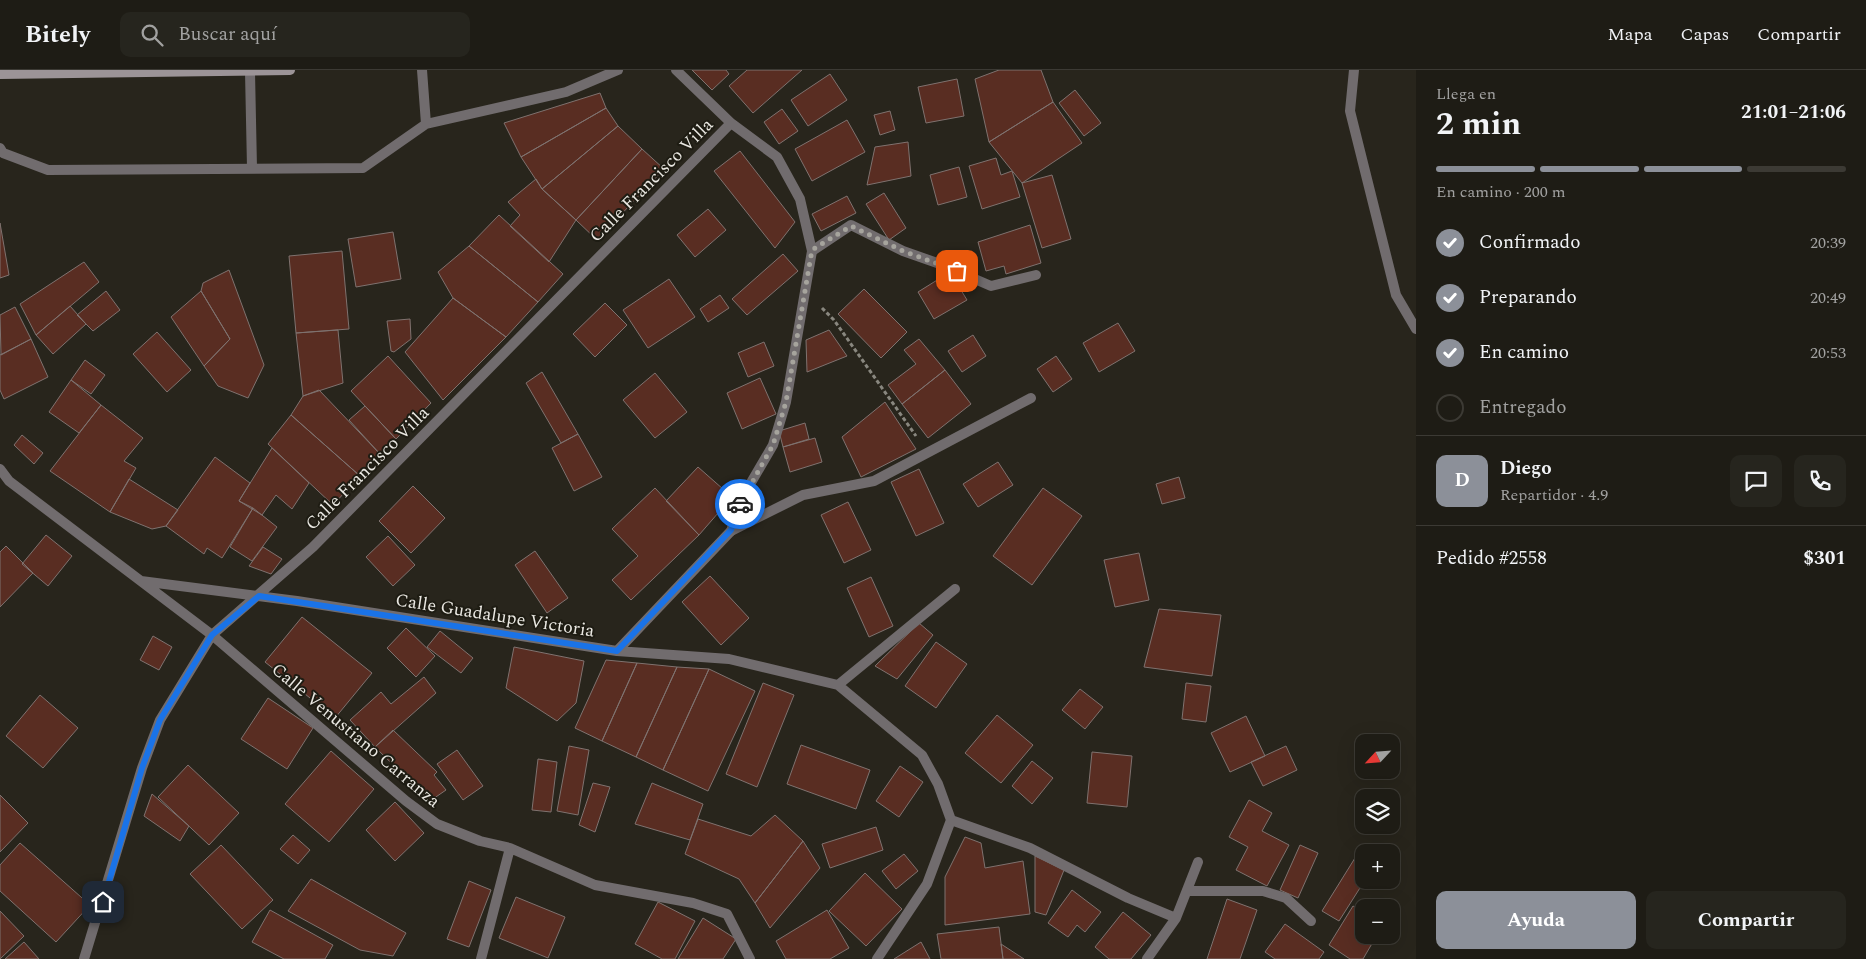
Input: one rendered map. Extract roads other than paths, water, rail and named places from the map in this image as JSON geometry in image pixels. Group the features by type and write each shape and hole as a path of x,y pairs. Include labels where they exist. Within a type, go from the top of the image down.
{"main road":[{"path":"0,74 290,70"}],"street":[{"path":"422,70 426,124"},
{"path":"0,148 3,153 48,170 363,168 426,124 566,92 618,70"},
{"name":"Calle Francisco Villa","path":"84,959 142,768 160,720 212,635 313,547 732,123 676,70"},
{"path":"1354,70 1350,111 1396,295 1416,329"},
{"path":"250,72 252,168"},
{"path":"731,530 742,498 773,445 786,402 812,250 800,198 777,157 732,123"},
{"path":"812,250 851,226 903,251 992,286 1036,275"},
{"path":"617,651 731,530 803,495 874,480 1032,398"},
{"name":"Calle Venustiano Carranza","path":"0,469 9,481 212,635 406,801 437,824 480,841 510,848 594,885 693,903 727,914 750,959"},
{"name":"Calle Guadalupe Victoria","path":"141,581 259,596 617,651 729,659 838,685 922,755 938,784 951,820"},
{"path":"838,685 956,589"},
{"path":"877,959 927,884 951,820 1030,848 1128,898 1176,918"},
{"path":"481,959 510,848"},
{"path":"1147,959 1176,918 1198,862"},
{"path":"1188,891 1263,890 1286,898 1311,921"}]}
